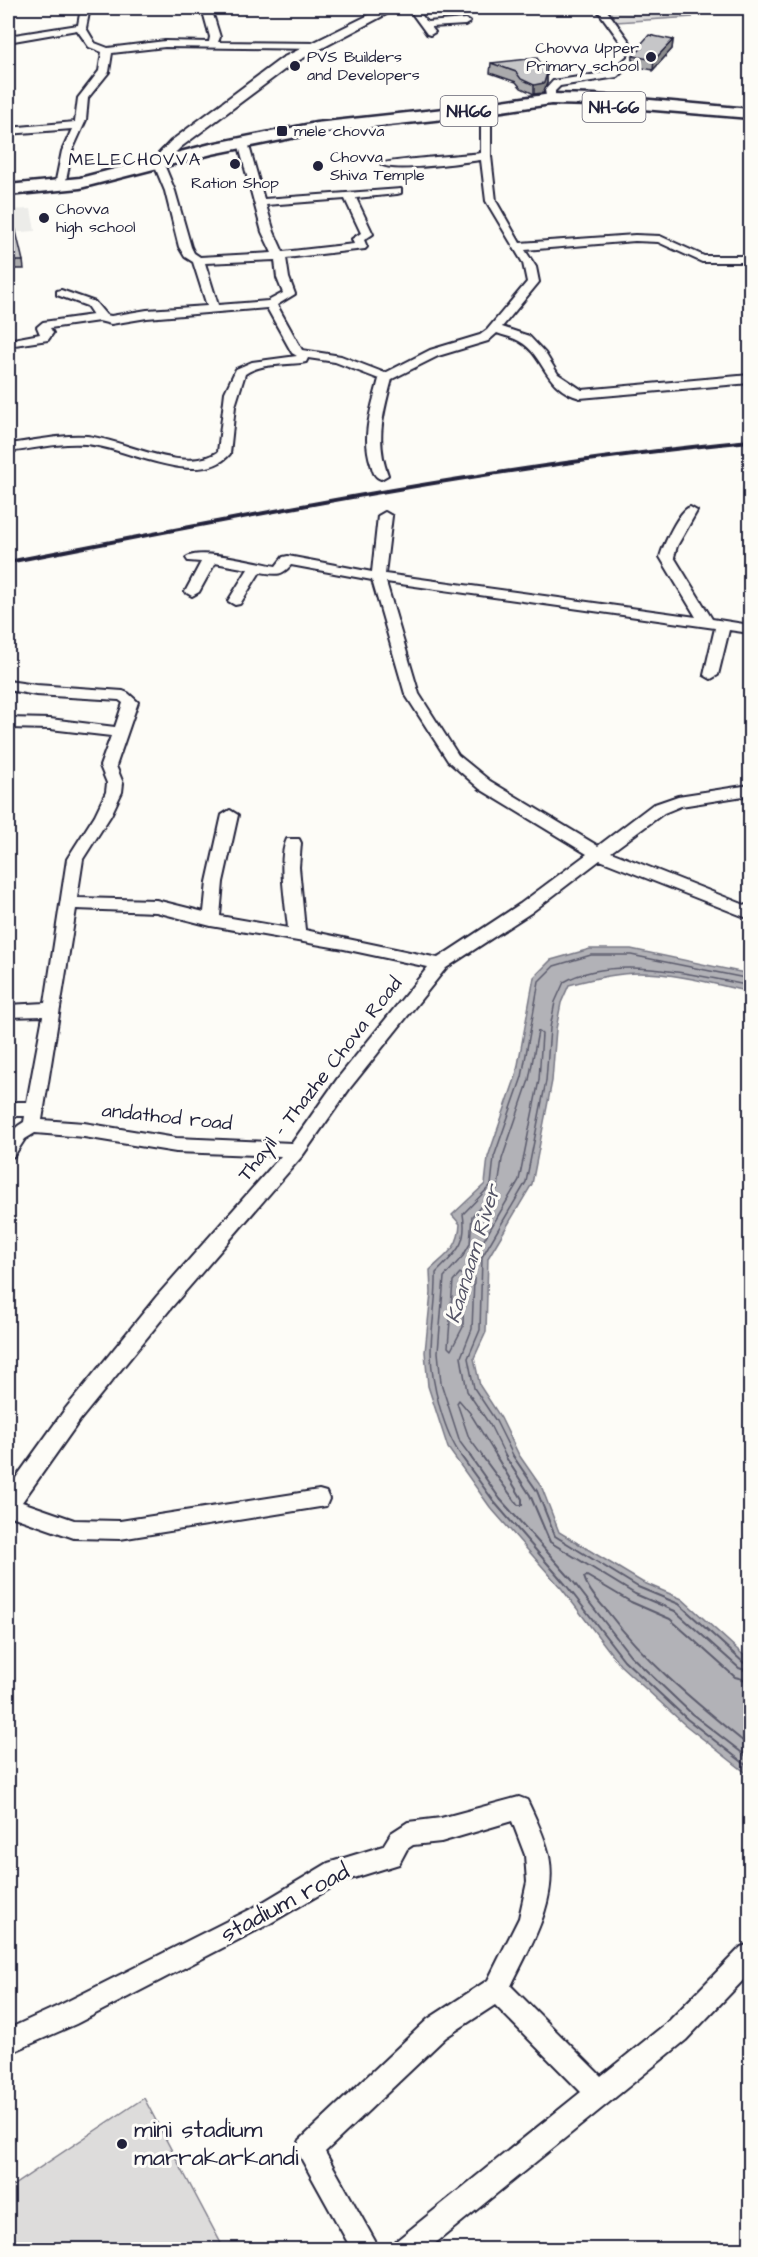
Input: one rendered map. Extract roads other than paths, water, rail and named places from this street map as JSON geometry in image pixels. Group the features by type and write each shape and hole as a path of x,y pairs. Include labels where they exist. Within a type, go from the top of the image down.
{"highway":[{"name":"NH66","path":"477,112 551,99 595,100 750,114"},
{"name":"NH-66","path":"190,154 210,153 243,144 333,129 541,104 571,103 750,119"},
{"path":"8,190 80,183 190,154"}],"main road":[{"path":"158,162 176,144 223,111 262,77 392,8"},
{"path":"176,144 181,152 190,154"}],"street":[{"path":"85,8 82,27 92,45 107,51 165,44 317,46"},
{"path":"206,8 215,37 213,44"},
{"path":"412,8 428,29 465,22"},
{"path":"551,99 551,87 557,83 613,75 635,56 601,8"},
{"path":"8,39 82,27"},
{"path":"60,185 66,151 72,143 78,125 83,98 93,82 104,72 107,51"},
{"path":"381,475 371,447 377,405 386,377 434,352 484,338 533,282 533,273 528,260 495,211 490,196 492,186 486,156 486,124 477,112"},
{"path":"8,131 78,125"},
{"path":"8,342 44,337 47,333 44,327 46,325 101,317 111,320 147,314 271,304 289,294 268,232 243,144"},
{"path":"386,164 423,163 486,156"},
{"path":"158,162 170,191 185,247 189,255 198,260 278,256 361,247 358,239 367,234 349,195"},
{"path":"260,202 397,191"},
{"path":"518,247 635,238 660,239 702,259 750,259"},
{"path":"198,260 214,309"},
{"path":"61,293 91,304 101,317"},
{"path":"271,304 295,350 304,355 337,359 386,377"},
{"path":"494,328 525,339 541,356 554,376 566,387 580,394 749,381"},
{"path":"8,448 86,440 185,463 203,464 218,461 224,454 227,420 234,381 238,372 246,367 302,359 304,355"},
{"path":"690,511 670,546 668,557 707,623"},
{"path":"385,516 378,577 412,694 453,758 504,797 600,854 750,913"},
{"path":"193,558 279,571 288,560 378,577 750,629"},
{"path":"192,592 210,559"},
{"path":"236,600 257,566"},
{"path":"711,675 723,625"},
{"path":"8,685 36,690 123,696 131,702 108,766 115,783 114,792 103,815 75,859 53,1009 33,1117 8,1151"},
{"path":"8,723 50,724 120,732"},
{"name":"Thayil - Thazhe Chova Road","path":"8,1506 72,1414 164,1302 297,1150 344,1083 440,964 526,908 657,809 678,801 750,790"},
{"path":"211,920 215,882 230,815"},
{"path":"293,843 291,867 297,934"},
{"path":"67,903 156,906 211,920 289,935 297,934 440,964"},
{"path":"8,1011 53,1009"},
{"name":"andathod road","path":"8,1109 84,1130 176,1145 297,1150"},
{"path":"8,1506 74,1529 120,1530 320,1499"},
{"name":"stadium road","path":"8,2042 78,2010 261,1916 336,1871 391,1856 399,1841 408,1834 441,1830 519,1808 537,1855 539,1882 530,1921 497,1989"},
{"path":"407,2249 677,2031 750,1956"},
{"path":"367,2250 309,2149 436,2028 497,1989 600,2093"}],"water":[{"name":"Kaanaam River","path":"590,949 631,949 750,974 750,992 653,973 613,975 569,985 561,1003 556,1029 552,1081 532,1184 488,1258 486,1332 474,1358 480,1386 501,1418 519,1455 542,1488 559,1532 642,1582 682,1599 750,1661 750,1776 684,1724 620,1665 562,1589 490,1507 448,1448 428,1386 425,1352 431,1293 430,1270 455,1245 460,1224 452,1215 485,1184 488,1157 516,1076 534,977 551,960"}],"railway":[{"path":"8,562 285,509 470,477 656,451 750,441"}],"place":[{"name":"Chovva Upper Primary school","path":"651,57"},
{"name":"PVS Builders and Developers","path":"295,66"},
{"name":"mele chovva","path":"282,131"},
{"name":"Ration Shop","path":"235,164"},
{"name":"Chovva Shiva Temple","path":"318,166"},
{"name":"Chovva high school","path":"44,218"},
{"name":"mini stadium marrakarkandi","path":"122,2144"}],"district":[{"name":"MELECHOVVA","path":"135,159"}]}
